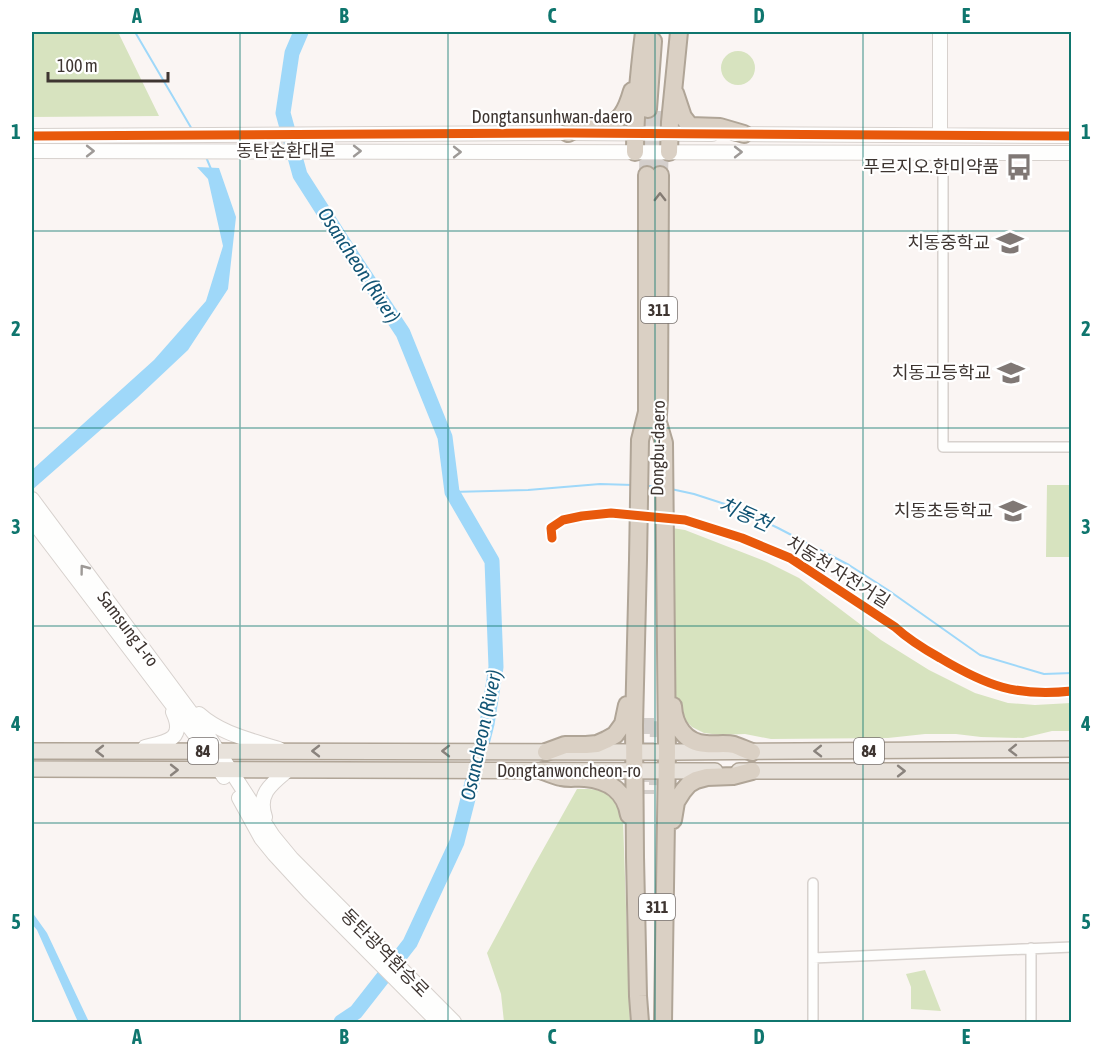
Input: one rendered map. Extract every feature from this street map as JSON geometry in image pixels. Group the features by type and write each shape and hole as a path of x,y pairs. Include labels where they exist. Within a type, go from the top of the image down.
{"highway":[{"path":"635,152 639,67 644,32"},
{"path":"655,32 655,109 669,32"},
{"path":"669,152 679,32"},
{"path":"568,133 583,127 603,127 615,123 627,107 639,67"},
{"path":"673,89 685,122 690,126 720,127 744,134"},
{"name":"Dongbu-daero","path":"652,719 653,175"},
{"path":"652,522 666,686 663,1023"},
{"path":"640,1023 635,857 635,688 652,522"},
{"path":"666,686 672,696 674,715 679,729 685,736 702,744 734,745 752,752"},
{"path":"546,752 565,745 597,744 615,735 623,724 630,696 635,688"},
{"path":"543,771 562,778 600,780 618,791 627,804 635,857"},
{"path":"665,859 676,802 682,791 696,780 707,777 733,776 752,771"},
{"name":"311","path":"647,1023 651,793 657,1023"}],"main road":[{"name":"Dongtanwoncheon-ro","path":"546,752 1071,749"},
{"name":"84","path":"32,751 546,752"},
{"name":"Dongtanwoncheon-ro","path":"32,769 1071,771"}],"street":[{"path":"940,32 940,135"},
{"name":"Dongtansunhwan-daero","path":"32,136 568,133 1071,136"},
{"name":"동탄순환대로","path":"32,151 399,152"},
{"name":"Dongtansunhwan-daero","path":"399,152 942,155 1071,153"},
{"path":"942,155 943,447 1071,447"},
{"name":"Samsung 1-ro","path":"33,508 224,770"},
{"path":"130,751 172,740 178,725 172,696"},
{"path":"172,696 226,731 284,751"},
{"path":"224,770 312,888"},
{"path":"224,770 261,838 274,854 312,888"},
{"path":"273,836 262,803 270,786 288,770"},
{"path":"813,883 813,1023"},
{"name":"동탄광역환승로","path":"312,888 438,1023"},
{"name":"동탄광역환승로","path":"312,888 454,1023"},
{"path":"813,958 1071,947"},
{"path":"1030,948 1031,1023"}],"green space":[{"path":"32,32 118,32 159,116 32,117"},
{"path":"738,51 750,56 755,68 750,80 738,85 726,80 721,68 726,56"},
{"path":"1047,485 1071,485 1071,557 1046,557"},
{"path":"672,528 685,530 767,562 799,578 881,640 929,670 975,693 1008,703 1035,705 1071,703 1071,731 1052,731 1023,738 925,734 888,738 771,739 745,734 704,733 692,727 680,715 673,683"},
{"path":"577,789 602,791 607,794 612,798 623,820 630,1022 504,1022 501,994 487,953"},
{"path":"925,970 941,1011 911,1009 911,987 906,974"}],"water":[{"path":"197,167 219,168 236,217 228,289 188,350 32,490 32,470 154,360 206,301 223,246 208,179"},
{"path":"32,912 47,933 89,1022 78,1022 37,930 32,924"}],"waterway":[{"path":"135,32 193,131"},
{"name":"Osancheon (River)","path":"301,32 292,53 283,113 300,175 403,333 445,437 452,492 492,561 496,667 487,724 457,842 410,943 356,1012 341,1022"},
{"path":"206,157 211,169"},
{"name":"치동천","path":"452,492 528,490 600,484 633,485"},
{"name":"치동천","path":"645,486 657,486"},
{"name":"치동천","path":"671,489 734,507 849,565 980,655 1044,674 1072,673"}],"tunnel":[{"path":"647,175 648,109"},
{"path":"660,175 662,109"},
{"path":"646,718 646,794"},
{"path":"657,785 658,721"}],"cycle path":[{"path":"32,136 568,133 1072,136"},
{"name":"치동천 자전거길","path":"552,538 551,528 563,520 582,516 611,513 685,520 742,538 790,558 895,627 922,648 973,676 1018,691 1072,691"}],"place":[{"name":"푸르지오.한미약품","path":"1019,167"},
{"name":"치동중학교","path":"1010,243"},
{"name":"치동고등학교","path":"1011,373"},
{"name":"치동초등학교","path":"1013,511"}]}
